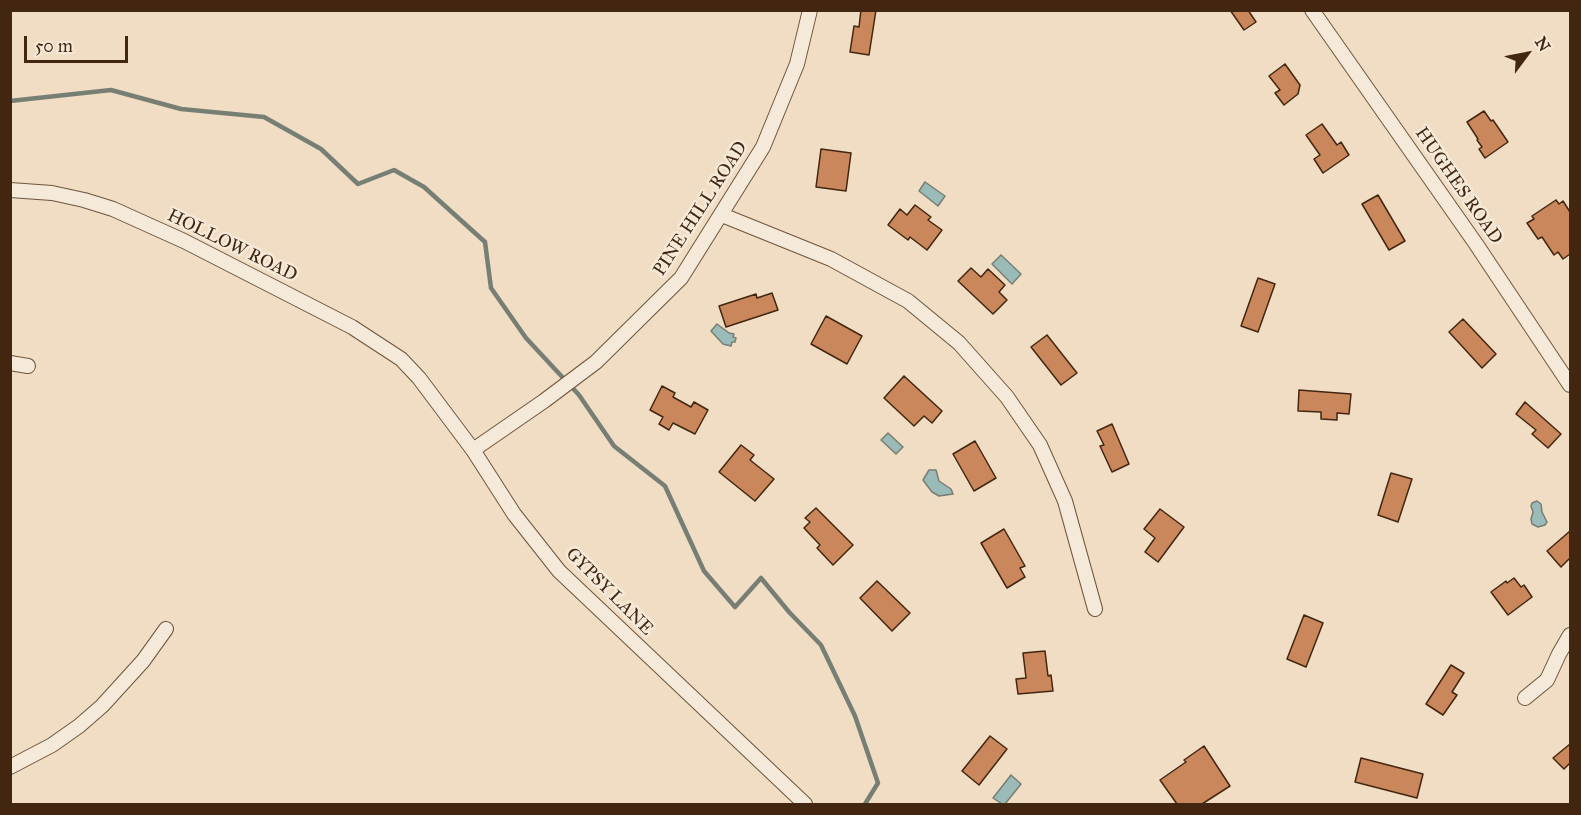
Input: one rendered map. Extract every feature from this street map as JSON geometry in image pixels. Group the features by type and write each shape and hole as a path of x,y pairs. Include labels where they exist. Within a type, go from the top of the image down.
{"street":[{"name":"PINE HILL ROAD","path":"473,450 596,362 681,278 763,147 797,64 810,10"},
{"name":"HUGHES ROAD","path":"1312,10 1476,244 1570,385"},
{"name":"HOLLOW ROAD","path":"10,190 52,193 113,209 184,242 352,327 401,359 419,378"},
{"path":"722,215 831,259 908,301 959,343 1007,397 1040,445 1065,501 1095,609"},
{"path":"10,363 28,366"},
{"name":"GYPSY LANE","path":"419,378 473,450 514,514 559,571 806,804"},
{"path":"10,767 52,746 102,706 143,661 166,629"},
{"path":"1525,698 1547,680 1570,635"}],"water":[{"path":"925,182 945,196 938,206 919,191"},
{"path":"1001,255 1021,274 1012,284 992,264"},
{"path":"717,324 734,334 735,342 732,342 731,346 723,344 711,331"},
{"path":"888,433 903,447 896,454 881,440"},
{"path":"929,470 936,470 939,481 951,489 953,494 939,496 932,492 923,480"},
{"path":"1537,501 1541,504 1547,522 1538,527 1532,524 1531,519 1532,503"},
{"path":"1011,775 1021,784 1005,804 1002,804 993,798"}],"building":[{"path":"861,10 876,10 869,55 850,52 854,26 859,27"},
{"path":"1230,10 1248,10 1256,22 1244,30"},
{"path":"1285,64 1300,85 1298,94 1284,105 1275,93 1280,90 1269,76"},
{"path":"1484,111 1508,142 1485,158 1479,149 1482,147 1478,139 1467,122"},
{"path":"1322,124 1337,145 1341,142 1349,155 1323,173 1314,159 1320,155 1306,135"},
{"path":"821,149 851,153 846,191 816,187"},
{"path":"1378,195 1405,241 1389,250 1362,204"},
{"path":"1556,200 1559,204 1563,201 1570,212 1570,254 1563,259 1558,252 1554,255 1542,237 1538,239 1527,223 1534,219 1532,216"},
{"path":"915,205 931,217 928,220 942,230 927,250 910,237 908,240 888,225 900,209 907,215"},
{"path":"971,268 981,277 988,269 1005,285 999,292 1007,300 993,314 958,281"},
{"path":"1258,278 1275,284 1258,332 1241,326"},
{"path":"772,293 778,310 726,327 719,306 756,294 757,298"},
{"path":"826,316 862,336 847,364 811,344"},
{"path":"1463,319 1496,354 1482,368 1449,332"},
{"path":"1047,335 1077,373 1061,385 1031,347"},
{"path":"904,376 942,411 932,423 924,416 914,426 884,398"},
{"path":"662,386 675,393 673,397 691,407 694,402 708,410 695,434 673,423 669,430 659,424 663,417 650,410"},
{"path":"1299,390 1351,394 1349,414 1337,413 1337,420 1321,419 1321,412 1298,411"},
{"path":"1525,402 1561,434 1548,448 1532,434 1536,430 1516,414"},
{"path":"1112,424 1129,464 1112,472 1100,446 1104,445 1097,431"},
{"path":"975,441 996,478 974,491 953,454"},
{"path":"741,445 754,455 750,460 774,479 755,501 719,472"},
{"path":"1391,473 1412,479 1398,522 1378,515"},
{"path":"816,508 853,545 833,565 817,548 820,545 804,528 810,522 805,518"},
{"path":"1160,509 1184,527 1158,562 1145,552 1155,538 1144,529"},
{"path":"1004,529 1025,566 1020,568 1025,577 1007,588 981,543"},
{"path":"1570,531 1570,558 1561,567 1547,551"},
{"path":"1514,578 1521,587 1524,585 1532,597 1508,615 1491,592"},
{"path":"877,581 910,613 892,631 860,598"},
{"path":"1304,615 1323,623 1306,667 1287,659"},
{"path":"1045,651 1048,676 1051,675 1053,691 1018,694 1016,679 1026,678 1023,653"},
{"path":"1451,665 1464,673 1452,692 1457,695 1443,715 1426,704"},
{"path":"990,736 1007,749 979,785 962,771"},
{"path":"1570,744 1570,763 1564,769 1553,758"},
{"path":"1204,746 1230,786 1202,804 1177,804 1160,780"},
{"path":"1361,758 1423,774 1417,798 1355,782"}],"waterway":[{"path":"10,101 111,90 181,109 264,117 321,149 358,184 394,170 424,187 485,242 491,288 526,338 579,395 614,446 665,486 704,571 735,607 761,578 789,612 821,645 855,716 878,783 865,804"}]}
